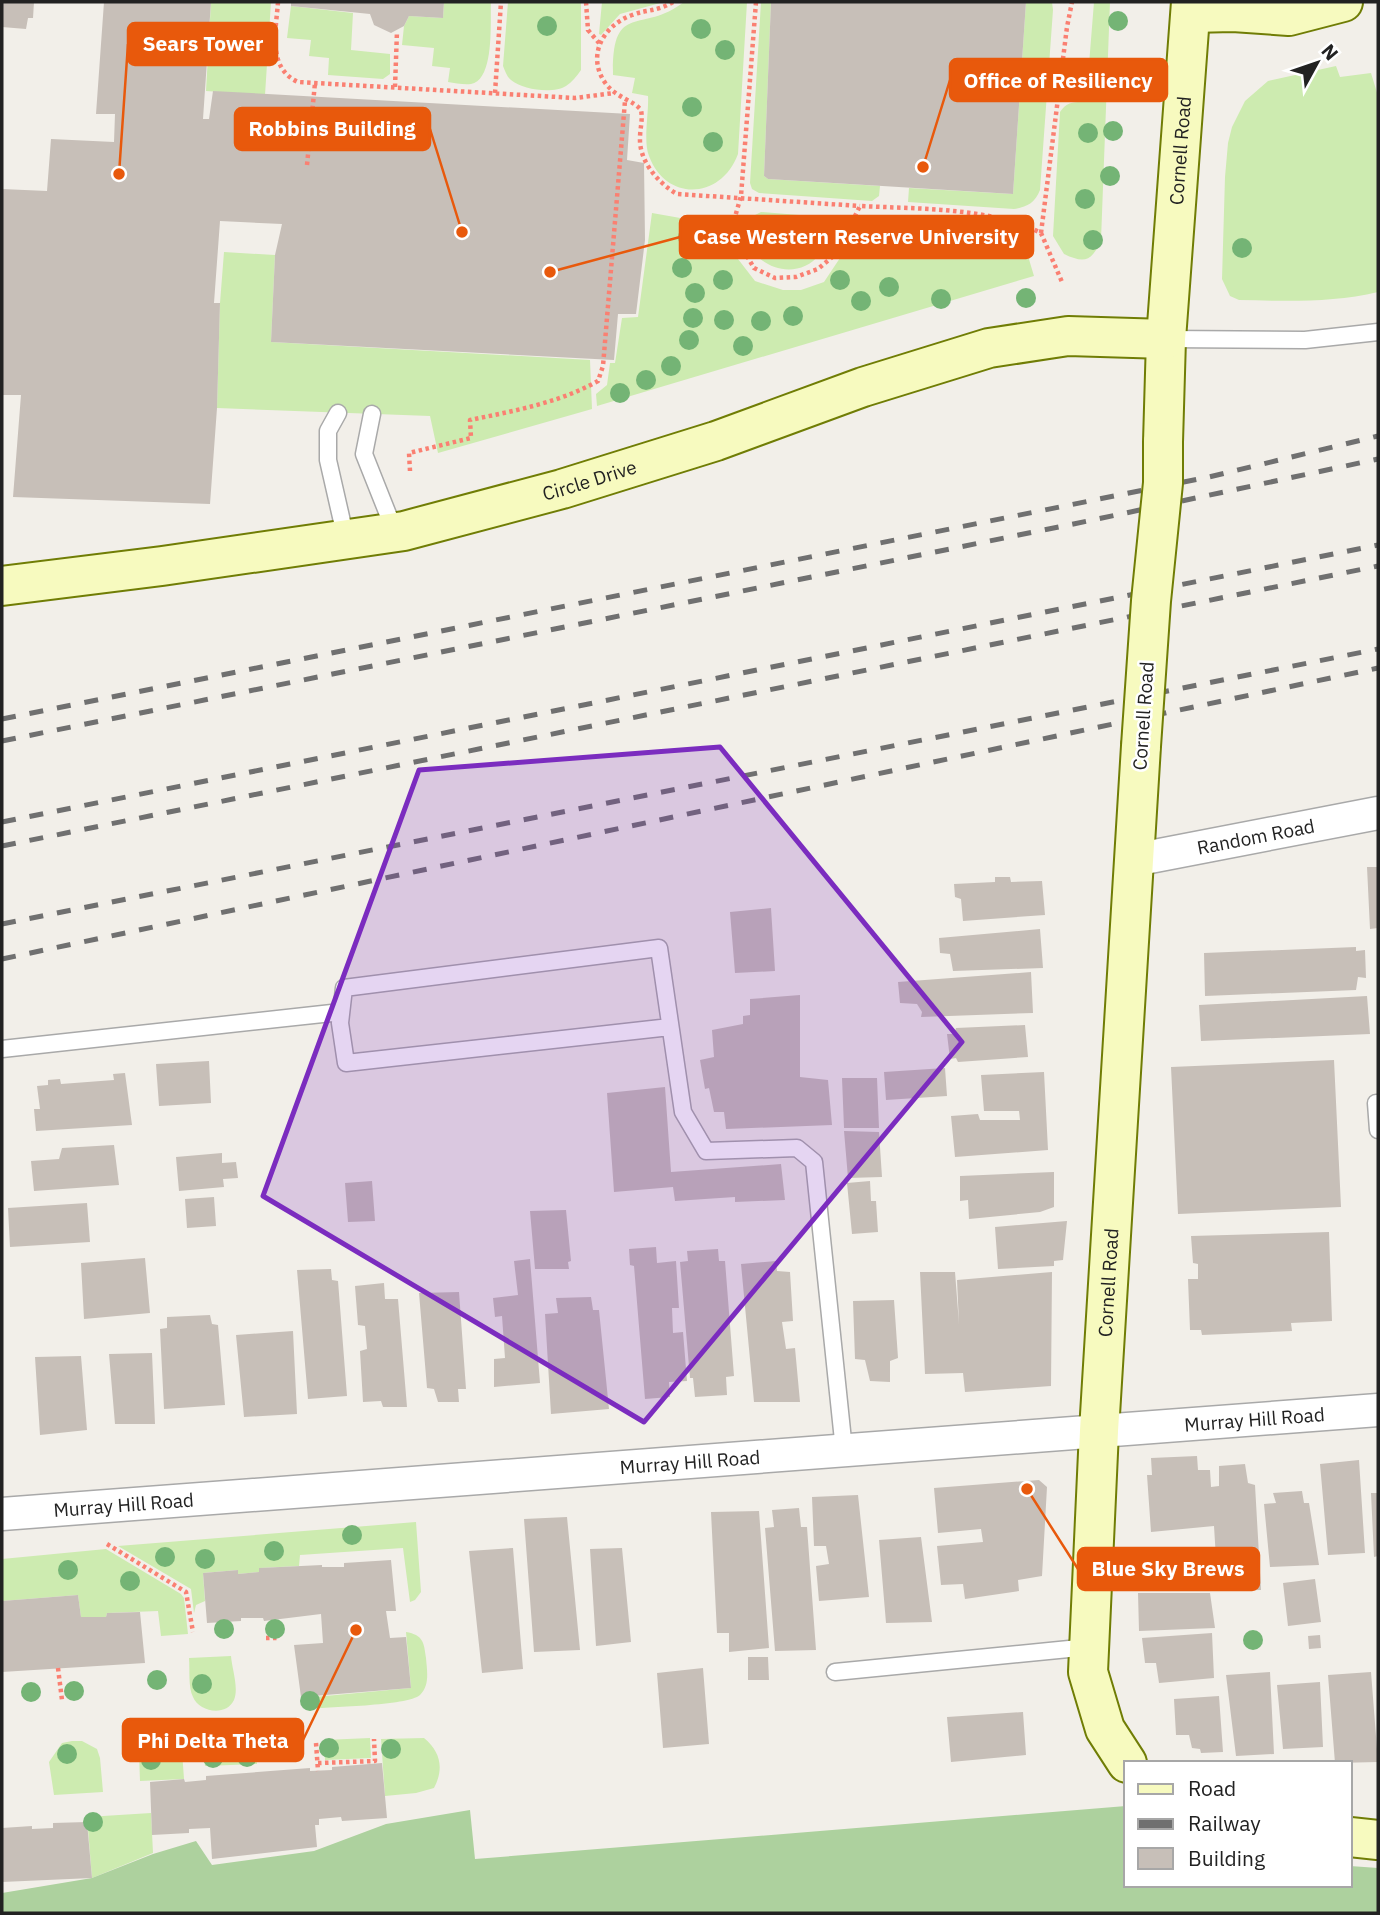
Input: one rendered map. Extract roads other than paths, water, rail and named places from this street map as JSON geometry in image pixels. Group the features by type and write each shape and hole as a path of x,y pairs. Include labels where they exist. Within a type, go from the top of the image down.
{"street":[{"path":"1191,7 1289,16 1343,2"},
{"name":"Cornell Road","path":"1126,1761 1105,1729 1088,1672 1099,1431 1134,860 1151,601 1163,483 1166,339 1191,7"},
{"name":"Circle Drive","path":"2,586 395,532 562,489 716,441 863,387 989,348 1068,336 1166,339"},
{"name":"Random Road","path":"1134,860 1378,813"},
{"name":"Murray Hill Road","path":"2,1514 1378,1410"},
{"path":"1352,1837 1378,1840"}],"lane":[{"path":"1166,339 1305,340 1378,332"},
{"path":"338,413 328,431 328,460 346,539"},
{"path":"372,414 364,454 395,532"},
{"path":"670,1027 346,1063 341,1012 344,989 659,948 683,1112 706,1151 797,1148 814,1163 844,1450"},
{"path":"2,1049 341,1012"},
{"path":"1378,1103 1378,1130"},
{"path":"835,1672 1089,1647"}],"railway":[{"path":"2,719 1209,477 1378,436"},
{"path":"2,741 1093,520 1378,459"},
{"path":"2,822 1378,545"},
{"path":"2,846 1378,566"},
{"path":"2,924 1378,649"},
{"path":"2,959 1378,668"}],"place":[{"name":"Office of Resiliency","path":"923,167"},
{"name":"Sears Tower","path":"119,174"},
{"name":"Robbins Building","path":"462,232"},
{"name":"Case Western Reserve University","path":"550,272"},
{"name":"Blue Sky Brews","path":"1027,1489"},
{"name":"Phi Delta Theta","path":"356,1630"}]}
